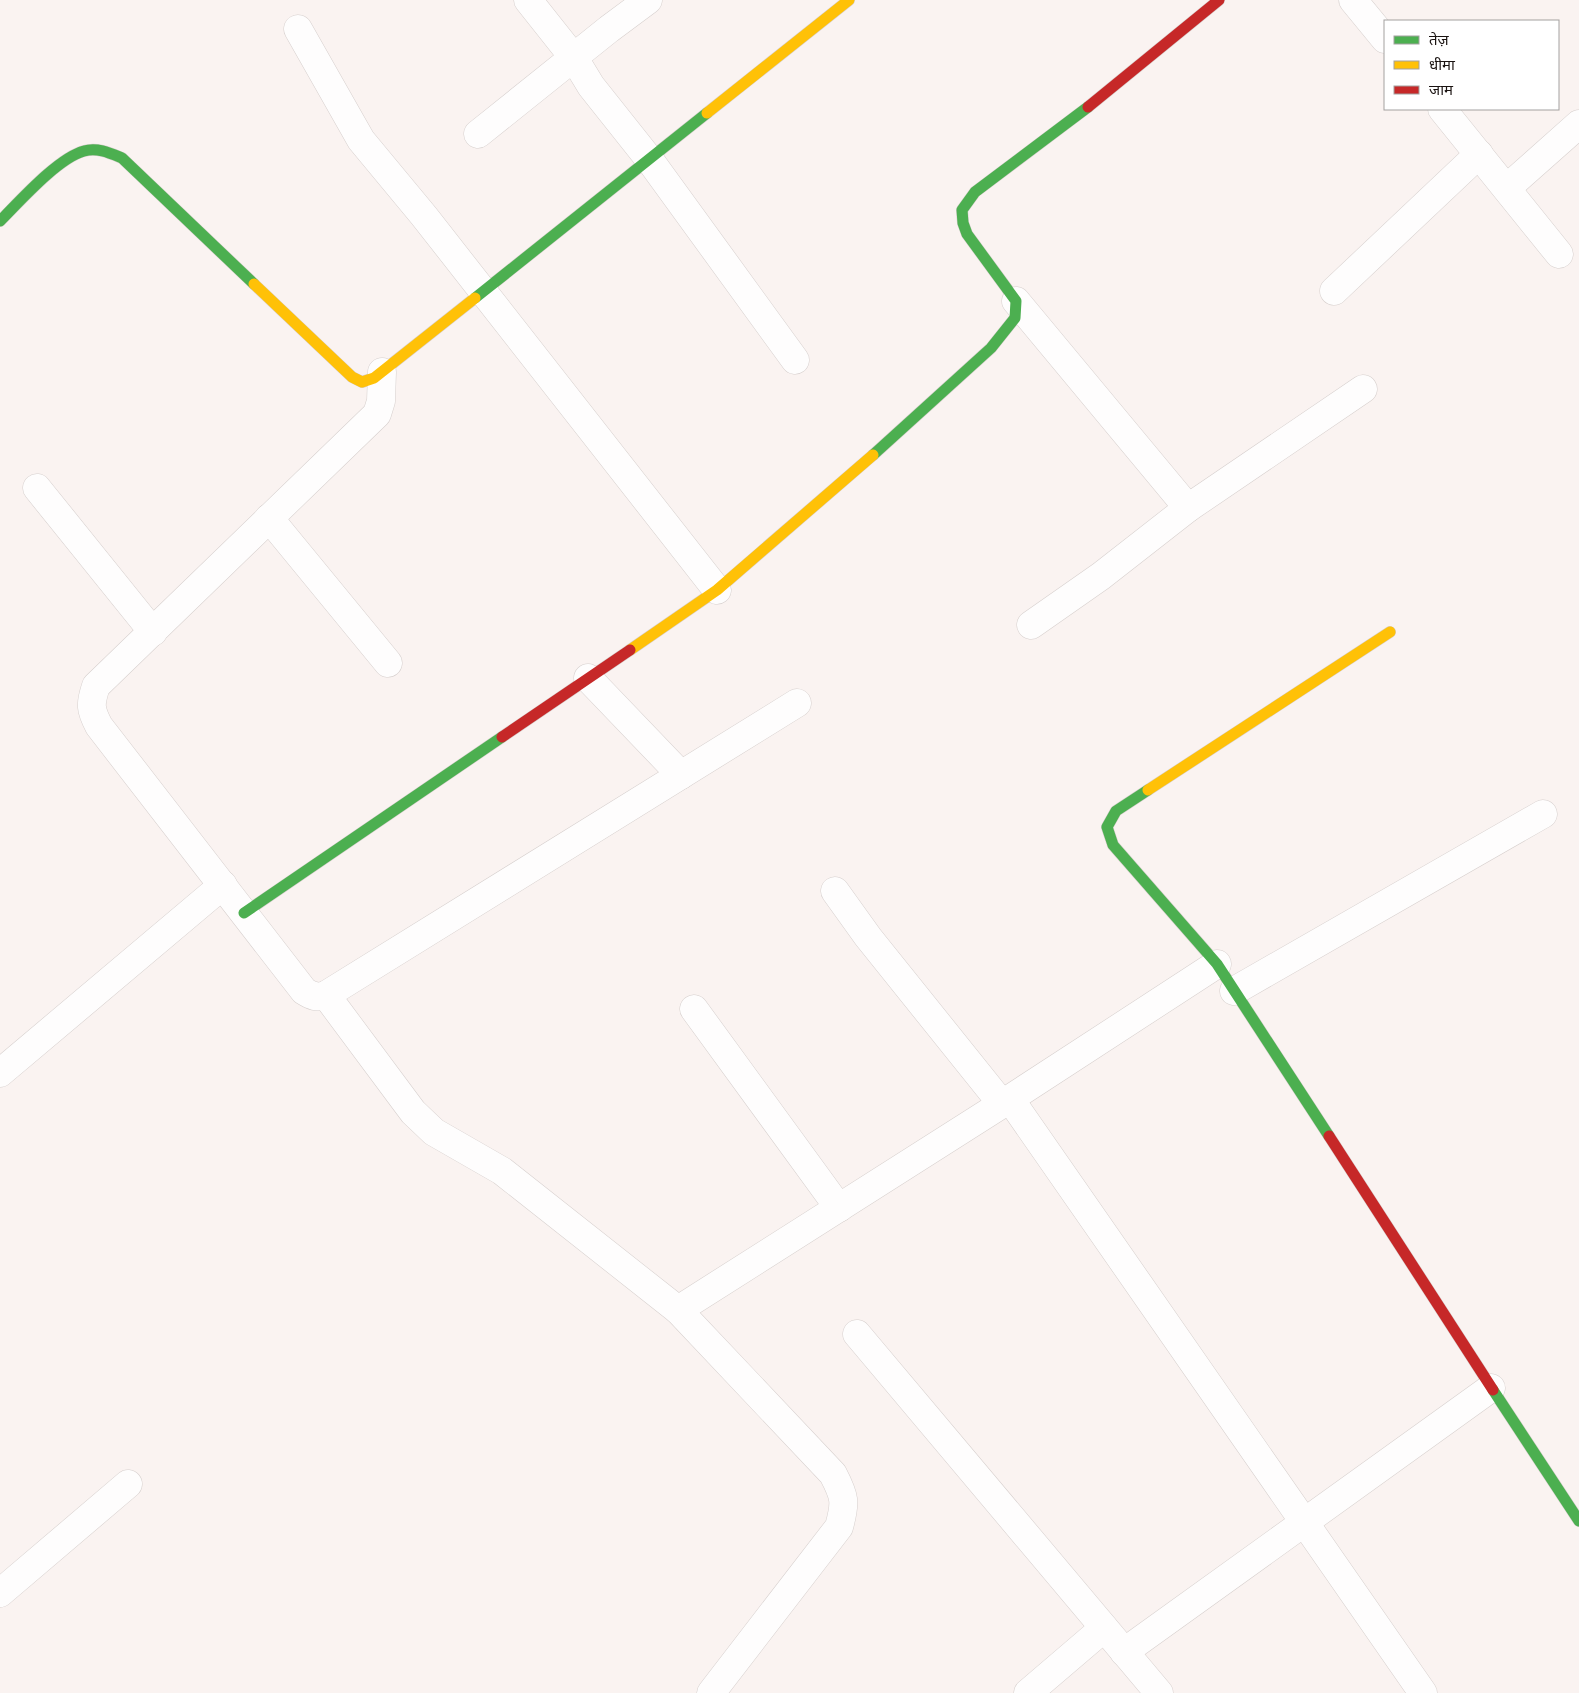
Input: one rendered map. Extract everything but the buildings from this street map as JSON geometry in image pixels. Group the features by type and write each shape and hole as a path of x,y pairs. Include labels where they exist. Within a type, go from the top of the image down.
{"street":[{"path":"528,0 574,58 591,86 649,159 795,360"},
{"path":"478,134 648,0"},
{"path":"0,221 64,162 83,151 99,150 122,158 352,377 362,382 374,378 382,372 849,0"},
{"path":"1188,508 1016,301 967,234 963,223 962,210 976,192 1076,116 1219,0"},
{"path":"1354,0 1384,38"},
{"path":"298,29 361,140 424,216 716,590"},
{"path":"1443,110 1560,254"},
{"path":"1507,188 1579,124"},
{"path":"1334,291 1479,154"},
{"path":"244,913 716,590 889,441 991,348 1015,318 1016,301"},
{"path":"382,372 382,401 377,414 96,686 91,701 93,714 99,726 304,991 312,996 326,995 797,703"},
{"path":"1031,625 1101,576 1188,508 1363,389"},
{"path":"37,488 153,632"},
{"path":"269,518 388,663"},
{"path":"1390,632 1116,811 1107,827 1112,845 1217,964 1579,1521"},
{"path":"588,678 681,775"},
{"path":"1234,991 1543,814"},
{"path":"0,1073 223,885"},
{"path":"835,891 868,937 1006,1101 1423,1693"},
{"path":"678,1310 1217,964"},
{"path":"326,995 414,1112 434,1132 502,1171 678,1310 833,1474 842,1491 845,1507 839,1527 711,1693"},
{"path":"694,1009 839,1208"},
{"path":"857,1334 1159,1693"},
{"path":"1124,1652 1491,1388"},
{"path":"0,1593 128,1484"},
{"path":"1028,1693 1104,1628"}],"traffic: fast":[{"path":"873,455 991,348 1015,318 1016,301 967,234 963,223 962,210 975,192 1088,107"},
{"path":"475,298 707,113"},
{"path":"0,221 40,181 63,162 84,151 103,151 122,158 254,284"},
{"path":"244,913 502,737"},
{"path":"1148,790 1116,811 1107,827 1113,845 1217,964 1329,1136"},
{"path":"1493,1390 1579,1521"}],"traffic: slow":[{"path":"707,113 849,0"},
{"path":"254,284 352,377 362,382 374,378 475,298"},
{"path":"630,650 717,590 873,455"},
{"path":"1148,790 1390,632"}],"traffic: jam":[{"path":"1088,107 1219,0"},
{"path":"502,737 630,650"},
{"path":"1329,1136 1493,1390"}]}
